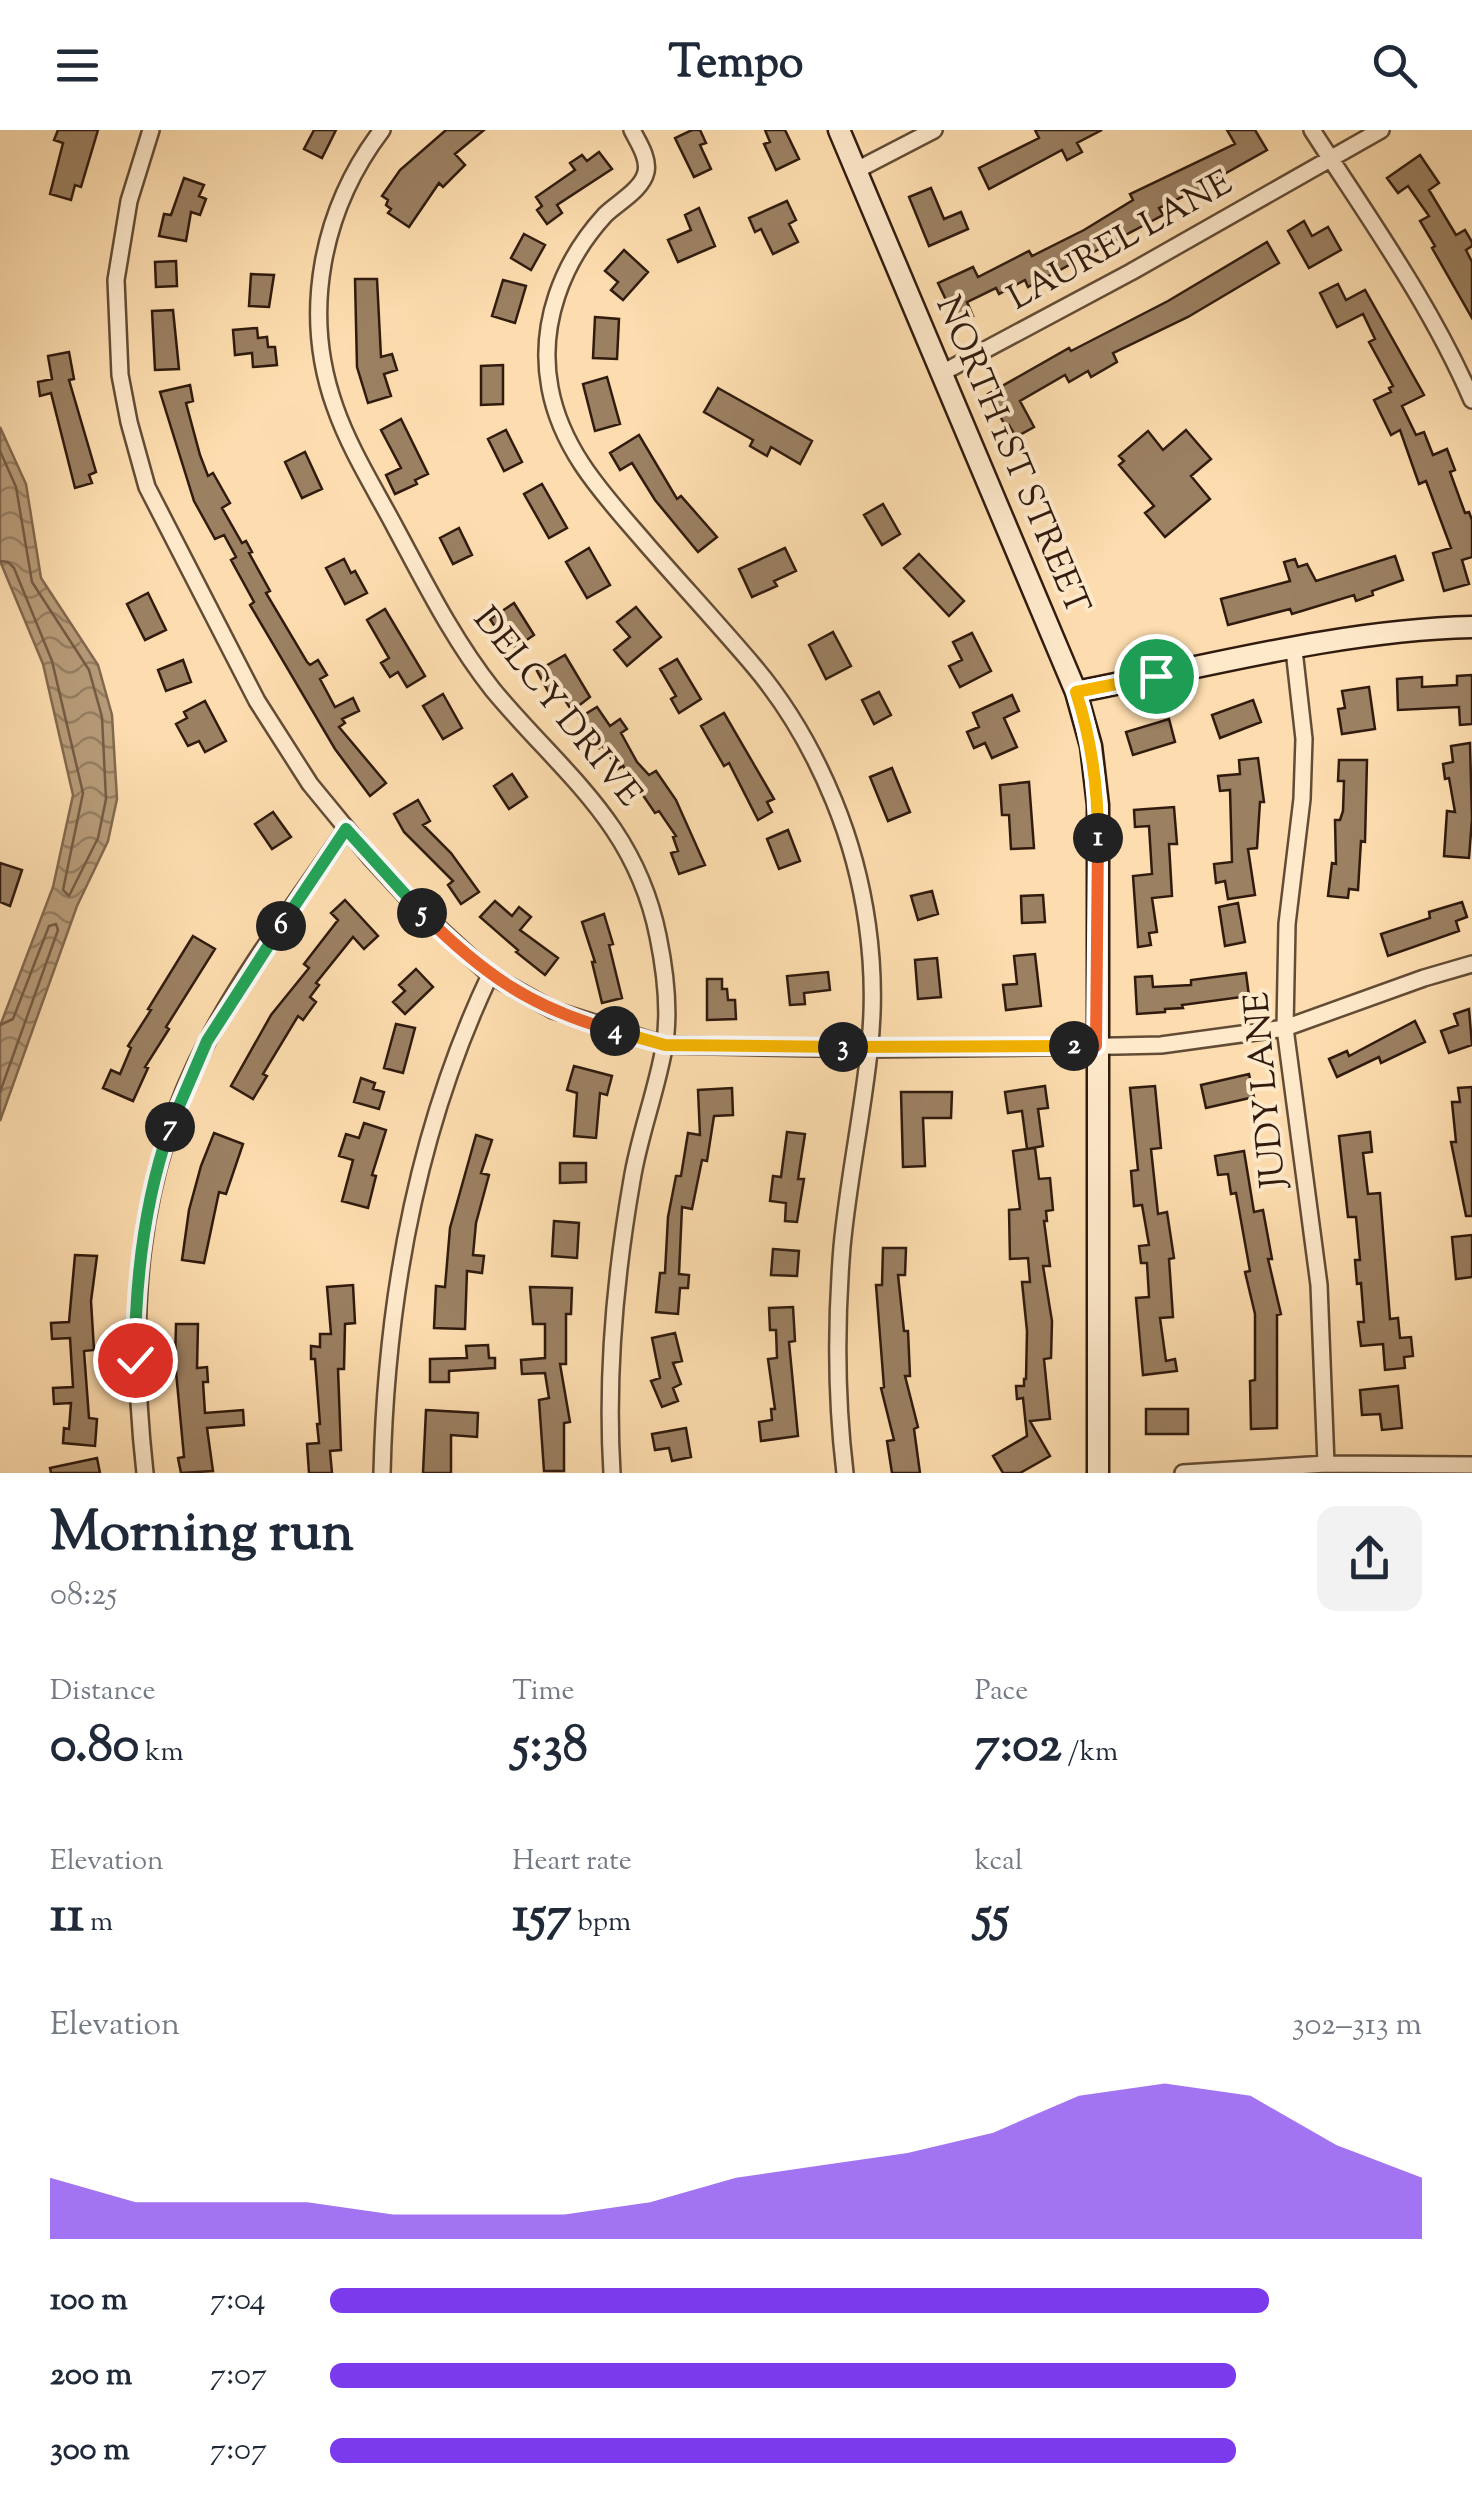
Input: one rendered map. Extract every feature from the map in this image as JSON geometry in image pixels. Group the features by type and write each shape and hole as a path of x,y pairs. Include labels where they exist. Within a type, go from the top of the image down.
{"street":[{"path":"151,130 128,201 116,280 120,376 142,472 164,526 257,702 310,784 428,919 490,976 554,1010 665,1045 1096,1046 1160,1045 1285,1028 1472,964"},
{"name":"DELCY DRIVE","path":"382,130 342,194 319,282 323,366 334,406 427,587 464,648 492,688 601,808 630,855 647,896 664,971 665,1045 632,1176 614,1304 609,1395 612,1473"},
{"path":"632,130 647,166 643,179 586,238 559,286 552,308 548,365 553,404 585,472 752,664 790,716 814,756 851,847 872,959 870,1048 841,1264 838,1330 845,1473"},
{"name":"NORTH 1ST STREET","path":"838,130 1076,692 1092,746 1098,805 1098,1473"},
{"path":"855,172 934,130"},
{"path":"1312,130 1406,273 1472,400"},
{"name":"LAUREL LANE","path":"940,374 1381,130"},
{"path":"1076,692 1402,632 1472,627"},
{"name":"JUDY LANE","path":"1294,650 1304,740 1302,799 1288,924 1285,1028 1319,1284 1326,1464"},
{"path":"145,1473 137,1400 135,1313 141,1246 161,1152 180,1100 225,1010 346,829"},
{"path":"382,1473 387,1355 406,1234 423,1159 447,1082 469,1019 490,976"},
{"path":"1184,1473 1326,1464 1472,1465"}],"water":[{"path":"0,427 26,484 41,578 98,665 112,715 117,799 108,841 77,906 0,1121 0,1026 53,887 73,795 43,664 0,561"}],"building":[{"path":"58,130 98,130 81,187 75,185 71,200 50,194 63,143 54,140"},
{"path":"314,130 336,130 322,158 304,149"},
{"path":"446,130 484,130 455,154 465,165 443,187 439,183 409,227 388,213 388,200 382,196 400,170"},
{"path":"700,130 706,143 700,145 711,169 694,177 675,138"},
{"path":"765,130 785,130 799,159 776,170 764,144 770,142"},
{"path":"1035,130 1102,130 1077,143 1082,152 1067,160 1062,150 989,189 979,168 1039,138"},
{"path":"1227,130 1255,130 1267,150 1203,186 1205,191 1159,208 1163,215 1028,287 1025,280 999,294 996,288 967,302 973,316 957,323 938,283 973,267 978,277 1029,251 1032,256 1084,230 1133,200 1130,194 1235,144"},
{"path":"599,152 612,169 557,205 562,213 547,224 537,210 542,206 536,197 575,170 570,163 582,155 587,161"},
{"path":"1420,155 1439,183 1429,190 1456,235 1465,230 1472,242 1466,250 1472,262 1472,318 1420,221 1429,216 1408,186 1398,193 1387,178"},
{"path":"184,178 204,185 199,196 206,199 200,215 191,212 186,241 159,236 164,214 171,215"},
{"path":"931,188 944,219 961,212 968,229 929,246 909,197"},
{"path":"787,201 796,220 789,224 798,242 773,254 761,229 755,232 749,218"},
{"path":"699,208 715,246 678,262 668,240 691,230 685,215"},
{"path":"1304,221 1312,236 1328,227 1341,250 1309,268 1288,231"},
{"path":"524,234 545,245 531,270 511,258"},
{"path":"1267,242 1279,263 1188,317 1113,353 1117,362 1091,377 1088,371 1069,382 1065,375 1020,401 1034,427 1016,437 1009,425 1006,427 988,394 1069,348 1071,351 1168,301"},
{"path":"624,250 648,272 623,300 611,290 618,282 605,271"},
{"path":"176,261 177,286 156,287 155,262"},
{"path":"251,274 274,275 269,307 249,306"},
{"path":"355,279 377,279 381,357 392,354 397,370 384,374 391,396 368,403 357,367"},
{"path":"503,280 526,286 515,323 492,316"},
{"path":"1338,284 1346,300 1365,290 1424,395 1402,406 1416,435 1424,432 1433,455 1447,449 1455,470 1450,472 1465,513 1469,512 1472,520 1472,557 1462,560 1469,584 1444,591 1433,553 1451,548 1426,481 1419,484 1400,430 1391,435 1374,400 1391,392 1389,388 1393,386 1369,342 1375,339 1363,314 1337,327 1320,293"},
{"path":"173,310 179,369 155,370 152,311"},
{"path":"595,317 619,319 617,359 593,358"},
{"path":"257,328 258,338 267,337 268,347 275,347 277,365 253,367 252,353 235,355 233,330"},
{"path":"69,352 74,379 69,380 96,472 89,475 92,483 75,488 51,393 40,396 38,382 52,379 48,356"},
{"path":"503,365 503,404 481,405 481,366"},
{"path":"607,377 620,424 595,431 583,384"},
{"path":"190,385 193,401 186,403 200,455 208,476 213,473 230,503 222,508 242,543 246,541 252,552 249,553 270,591 266,593 307,662 310,665 318,660 327,675 320,679 335,707 353,698 359,711 342,719 345,723 339,727 386,783 370,796 335,749 250,605 254,602 231,560 236,557 224,535 215,539 194,501 160,392"},
{"path":"718,388 812,441 800,464 771,447 767,456 750,446 753,440 704,412"},
{"path":"401,419 428,474 395,494 386,475 401,468 381,430"},
{"path":"506,430 522,462 504,471 488,439"},
{"path":"1186,430 1211,459 1191,476 1210,499 1165,537 1145,513 1154,506 1119,465 1124,461 1119,456 1148,431 1163,450"},
{"path":"639,435 677,499 681,496 717,537 698,552 655,500 632,463 620,470 610,453"},
{"path":"305,452 322,489 302,498 285,462"},
{"path":"542,484 567,528 549,538 524,494"},
{"path":"883,504 900,534 882,545 864,515"},
{"path":"459,528 472,555 453,564 440,538"},
{"path":"589,548 610,585 587,598 566,562"},
{"path":"785,548 796,571 774,581 777,586 752,597 739,569"},
{"path":"919,554 964,601 949,616 904,568"},
{"path":"1395,556 1403,580 1372,591 1373,595 1356,601 1354,595 1292,614 1290,609 1228,625 1221,599 1290,581 1284,562 1295,559 1298,567 1307,564 1316,581"},
{"path":"344,559 367,593 345,604 326,568"},
{"path":"148,593 166,630 145,640 127,604"},
{"path":"514,603 534,635 515,648 501,627 497,630 490,619"},
{"path":"636,607 661,637 627,666 614,650 630,637 617,622"},
{"path":"385,609 425,676 407,687 398,672 390,677 381,663 389,658 367,620"},
{"path":"833,632 851,666 826,679 809,645"},
{"path":"972,633 991,671 960,687 949,666 962,660 953,642"},
{"path":"565,655 590,697 572,711 557,688 549,693 537,671"},
{"path":"677,659 701,699 679,713 671,699 676,696 660,669"},
{"path":"183,660 191,682 166,691 158,670"},
{"path":"1472,675 1472,724 1460,725 1459,707 1398,710 1397,679 1422,677 1422,687 1457,685 1457,676"},
{"path":"1369,687 1375,729 1342,734 1338,709 1345,708 1342,691"},
{"path":"879,692 891,715 874,724 862,700"},
{"path":"443,694 462,728 443,739 423,706"},
{"path":"1012,695 1019,711 1004,718 1017,747 992,758 985,743 974,748 967,732 979,727 973,713"},
{"path":"1253,700 1261,722 1220,738 1212,715"},
{"path":"205,701 226,741 205,752 199,741 188,746 176,724 187,718 184,712"},
{"path":"597,707 610,726 620,719 627,729 621,733 637,762 649,775 656,771 676,800 705,865 679,874 671,853 678,851 673,837 676,836 623,766 618,769 602,745 599,748 579,718"},
{"path":"724,713 774,799 767,802 772,812 758,820 729,763 724,766 701,726"},
{"path":"1169,719 1175,742 1133,755 1126,732"},
{"path":"1470,743 1469,858 1444,856 1447,811 1455,812 1443,764 1453,762 1451,746"},
{"path":"1258,758 1264,802 1260,802 1257,848 1248,849 1255,895 1228,899 1225,881 1216,883 1214,864 1232,862 1230,790 1220,791 1218,776 1240,774 1239,760"},
{"path":"1339,760 1367,760 1365,842 1361,841 1358,890 1349,889 1348,898 1328,896 1332,863 1336,864 1335,820 1340,820 1343,811 1344,781 1338,781"},
{"path":"892,768 910,812 888,821 870,777"},
{"path":"512,774 527,797 509,809 494,786"},
{"path":"1029,782 1034,848 1011,849 1009,815 1002,815 1000,785"},
{"path":"418,800 430,821 423,825 451,853 479,892 461,904 448,885 453,881 404,832 394,814"},
{"path":"1174,807 1177,844 1169,844 1172,896 1152,898 1157,932 1149,933 1151,945 1138,947 1133,876 1152,874 1149,826 1135,827 1134,810"},
{"path":"273,812 291,837 272,849 255,824"},
{"path":"788,830 800,861 779,869 767,839"},
{"path":"0,863 22,870 10,906 0,902"},
{"path":"932,891 938,914 918,920 911,896"},
{"path":"1043,895 1045,922 1022,923 1021,896"},
{"path":"345,900 378,936 364,949 353,937 316,983 319,985 310,997 316,1002 303,1020 298,1016 263,1074 267,1076 253,1099 231,1086 271,1015 309,968 304,964 338,920 331,913"},
{"path":"495,901 512,916 519,907 531,917 520,930 558,958 545,975 480,917"},
{"path":"1462,902 1467,917 1456,921 1459,931 1388,956 1381,934 1430,918 1429,912"},
{"path":"1238,903 1245,942 1225,946 1219,907"},
{"path":"604,914 622,998 602,1003 595,962 582,922"},
{"path":"193,936 215,949 166,1027 169,1029 145,1067 148,1068 133,1101 103,1088 111,1070 120,1074 131,1048 128,1046"},
{"path":"1035,954 1041,1006 1006,1010 1003,985 1017,984 1014,956"},
{"path":"937,958 941,997 918,999 915,960"},
{"path":"416,969 433,987 405,1014 393,1002 405,991 399,985"},
{"path":"828,972 830,990 804,993 805,1004 790,1005 787,976"},
{"path":"1246,973 1249,996 1137,1014 1135,977 1152,976 1153,987 1191,985 1191,980"},
{"path":"707,979 722,979 728,1000 735,1000 736,1019 707,1020"},
{"path":"1469,1009 1472,1045 1449,1053 1441,1031 1458,1025 1454,1014"},
{"path":"1415,1021 1425,1042 1381,1063 1379,1057 1337,1077 1329,1059 1347,1051 1349,1056"},
{"path":"396,1024 415,1028 403,1073 384,1068"},
{"path":"574,1066 612,1076 607,1095 600,1093 596,1138 574,1136 577,1093 567,1090"},
{"path":"1249,1074 1254,1097 1206,1108 1201,1085"},
{"path":"361,1078 375,1083 373,1089 384,1092 379,1109 354,1102"},
{"path":"1045,1086 1048,1108 1038,1109 1043,1146 1027,1149 1022,1111 1008,1113 1005,1092"},
{"path":"1155,1086 1161,1148 1151,1149 1158,1214 1167,1212 1174,1258 1169,1259 1173,1317 1160,1318 1166,1361 1175,1359 1177,1371 1143,1375 1136,1298 1149,1297 1147,1263 1141,1263 1139,1246 1149,1245 1142,1205 1134,1206 1131,1171 1138,1170 1130,1088"},
{"path":"1472,1087 1472,1216 1466,1216 1451,1142 1456,1142 1452,1102 1460,1102 1458,1088"},
{"path":"732,1088 733,1115 714,1116 707,1161 702,1160 692,1209 682,1207 679,1274 689,1275 688,1288 680,1288 678,1314 656,1312 660,1273 665,1273 668,1217 676,1176 681,1176 688,1133 700,1135 698,1090"},
{"path":"901,1092 952,1092 951,1118 923,1118 925,1166 903,1167"},
{"path":"364,1123 386,1130 372,1175 376,1176 368,1208 342,1201 353,1160 339,1156 346,1134 359,1138"},
{"path":"787,1132 805,1134 798,1179 804,1179 797,1222 785,1221 786,1203 770,1201 773,1176 781,1177"},
{"path":"1370,1132 1372,1152 1363,1153 1368,1194 1380,1193 1390,1319 1398,1318 1400,1338 1411,1337 1413,1356 1404,1357 1405,1368 1385,1370 1383,1344 1361,1346 1358,1322 1364,1322 1355,1260 1360,1260 1356,1217 1348,1217 1339,1136"},
{"path":"214,1133 243,1144 226,1194 219,1192 204,1263 182,1260 189,1210"},
{"path":"476,1135 492,1140 481,1173 489,1175 476,1223 473,1255 484,1256 482,1273 467,1271 465,1329 434,1328 436,1286 445,1287 450,1228"},
{"path":"1035,1148 1039,1179 1050,1178 1053,1210 1046,1211 1044,1221 1050,1266 1043,1266 1052,1321 1051,1358 1044,1359 1050,1419 1030,1421 1050,1456 1020,1473 1003,1473 993,1456 1027,1436 1023,1398 1017,1399 1016,1386 1024,1386 1026,1379 1022,1282 1030,1282 1028,1258 1010,1259 1009,1210 1020,1209 1013,1151"},
{"path":"1244,1151 1254,1212 1263,1210 1272,1259 1268,1259 1281,1314 1277,1315 1277,1428 1251,1429 1255,1314 1245,1272 1250,1271 1236,1193 1231,1194 1228,1174 1218,1175 1215,1156"},
{"path":"560,1163 586,1163 586,1182 560,1183"},
{"path":"554,1221 579,1223 577,1258 552,1256"},
{"path":"1472,1235 1472,1277 1456,1279 1452,1237"},
{"path":"883,1248 906,1248 905,1275 898,1275 904,1331 908,1331 910,1376 905,1376 918,1427 914,1429 920,1473 892,1473 887,1441 894,1440 881,1388 884,1387 876,1285 882,1285"},
{"path":"773,1249 799,1251 797,1276 771,1275"},
{"path":"75,1255 97,1256 91,1301 94,1350 84,1351 89,1418 97,1419 95,1446 63,1443 64,1428 69,1429 71,1403 54,1404 53,1388 73,1387 70,1338 52,1339 51,1323 69,1322"},
{"path":"353,1285 355,1323 345,1324 344,1369 338,1369 341,1450 330,1451 332,1473 309,1473 307,1444 319,1443 320,1424 311,1346 320,1347 320,1334 331,1334 327,1287"},
{"path":"530,1287 572,1288 571,1314 566,1314 566,1364 560,1364 570,1422 564,1423 564,1471 544,1471 539,1400 549,1398 545,1373 522,1374 521,1360 545,1358 545,1324 533,1324"},
{"path":"793,1307 795,1341 789,1342 798,1436 761,1441 759,1422 772,1420 771,1409 775,1409 768,1359 777,1358 776,1330 770,1330 769,1308"},
{"path":"176,1324 198,1324 197,1368 207,1367 208,1382 203,1382 205,1413 243,1410 244,1425 207,1428 213,1471 181,1473 178,1458 184,1457 175,1361"},
{"path":"675,1333 682,1361 673,1363 681,1384 673,1388 678,1401 662,1407 651,1381 660,1378 652,1338"},
{"path":"488,1345 495,1368 449,1371 449,1382 430,1382 430,1359 467,1358 466,1346"},
{"path":"1398,1386 1402,1428 1382,1430 1380,1414 1362,1415 1360,1390"},
{"path":"1146,1409 1188,1409 1188,1434 1146,1434"},
{"path":"426,1410 478,1413 477,1437 451,1435 451,1473 423,1473"},
{"path":"686,1428 691,1457 672,1461 669,1448 655,1450 652,1434"},
{"path":"97,1458 100,1473 51,1473 50,1468"}],"route":[{"path":"135,1360 141,1246 161,1152 180,1100 225,1010 346,829 416,907 490,976 554,1010 603,1028 665,1045 1096,1046 1098,805 1092,746 1076,692 1156,676"}]}
